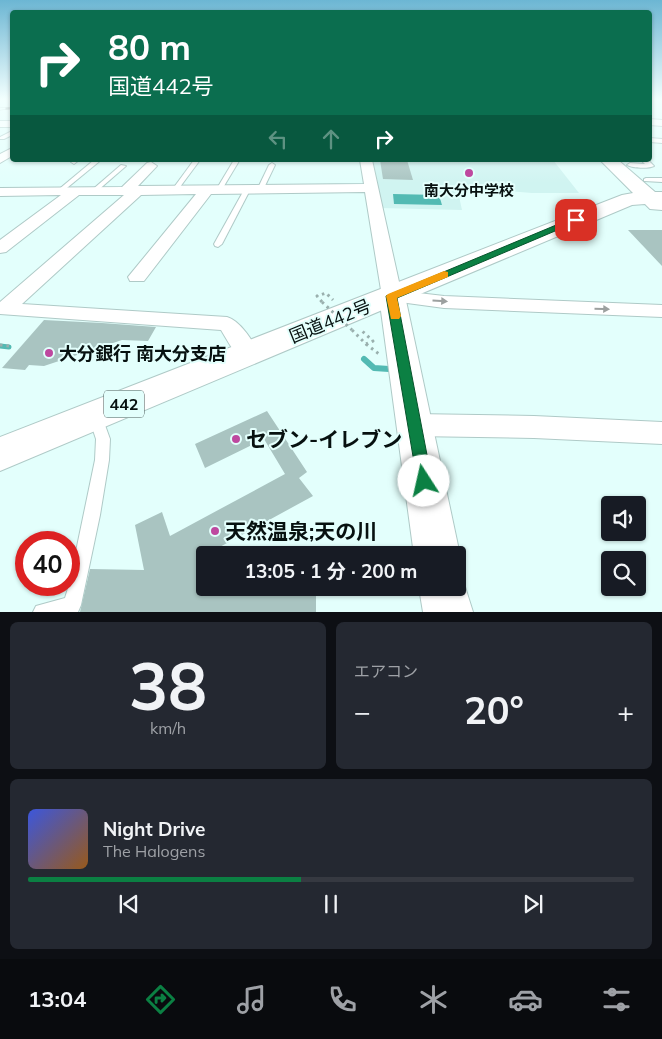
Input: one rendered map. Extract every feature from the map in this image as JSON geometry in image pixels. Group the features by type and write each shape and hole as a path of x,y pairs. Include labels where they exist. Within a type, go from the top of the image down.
{"main road":[{"path":"611,162 657,193"},
{"path":"633,162 657,193"},
{"name":"国道442号","path":"0,454 629,199 657,193"},
{"path":"392,296 435,546"},
{"path":"445,596 448,612"}],"street":[{"path":"366,162 392,296 444,302 662,311"},
{"path":"2,311 132,191 151,166"},
{"path":"0,192 371,188"},
{"path":"137,277 213,190"},
{"path":"0,248 76,191"},
{"path":"2,311 227,324 249,354"},
{"path":"414,425 534,427 662,433"}],"lane":[{"path":"2,138 10,134"},
{"path":"60,191 96,162"},
{"path":"175,190 196,162"},
{"path":"213,190 235,162"},
{"path":"218,244 253,190 272,165"},
{"path":"94,191 123,166"},
{"path":"42,612 72,605 92,516 102,460 103,439 95,416"}],"path":[{"path":"331,298 326,293 317,296 374,353"},
{"path":"361,330 373,341 366,344"},
{"path":"0,344 10,346"}],"shaded area":[{"name":"南大分中学校","path":"371,162 555,162 579,193 532,193 457,187 462,210 380,208"}],"water":[{"path":"393,194 439,195 442,205 394,204"}],"building":[{"path":"380,162 408,162 413,180 383,179"},
{"path":"628,230 662,230 662,266"},
{"name":"大分銀行 南大分支店","path":"44,320 156,327 148,341 122,340 44,366 29,365 25,370 2,368"},
{"name":"天然温泉;天の川","path":"267,411 307,472 299,478 313,496 221,546 196,546 196,596 316,596 316,612 80,612 90,569 144,570 135,525 162,512 170,536 285,474 264,439 205,468 195,444"}],"waterway":[{"path":"0,346 9,347"},
{"path":"364,359 374,368 389,369"}],"slow traffic":[{"path":"395,316 392,296 444,275"}],"place":[{"name":"南大分中学校","path":"469,173"},
{"name":"大分銀行 南大分支店","path":"49,353"},
{"name":"セブン-イレブン","path":"236,439"},
{"name":"天然温泉;天の川","path":"215,531"}],"route":[{"path":"424,481 392,296 576,220"}]}
